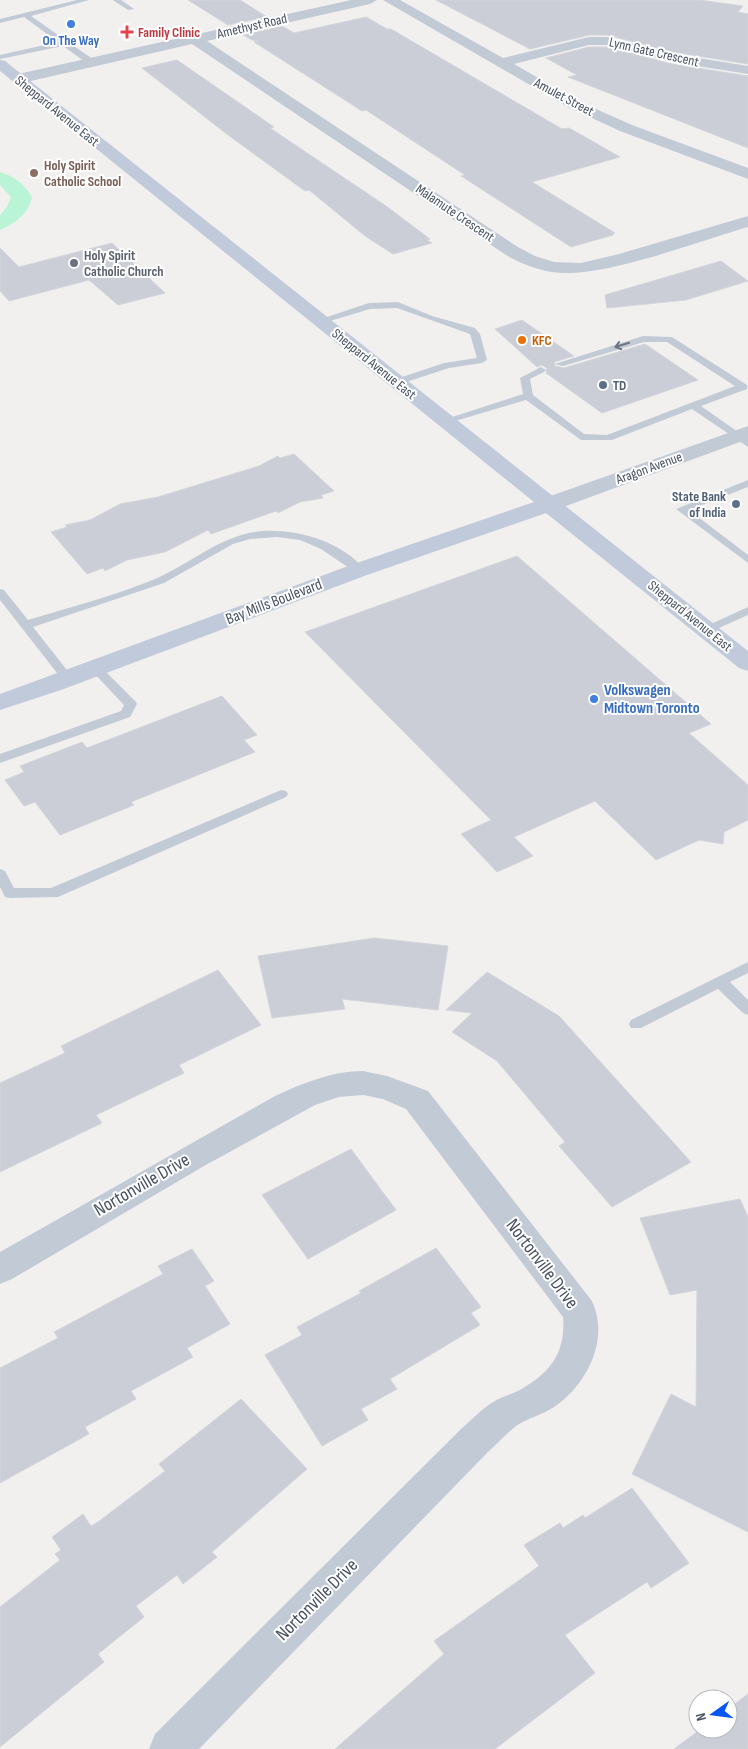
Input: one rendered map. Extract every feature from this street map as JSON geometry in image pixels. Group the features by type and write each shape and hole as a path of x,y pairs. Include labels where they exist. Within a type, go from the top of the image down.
{"main road":[{"name":"Sheppard Avenue East","path":"0,64 748,663"},
{"name":"Bay Mills Boulevard","path":"0,702 96,669 359,570 550,504"}],"street":[{"name":"Amethyst Road","path":"18,79 370,0"},
{"name":"Amulet Street","path":"390,0 573,104 626,128 748,174"},
{"path":"292,4 309,13"},
{"name":"Malamute Crescent","path":"194,40 512,252 529,260 553,267 582,268 624,258 748,221"},
{"name":"Lynn Gate Crescent","path":"502,63 589,41 607,40 672,58 748,70"},
{"name":"Aragon Avenue","path":"550,504 744,437"},
{"name":"Nortonville Drive","path":"0,1269 254,1122 316,1092 340,1085 367,1083 390,1087 417,1100 580,1312 582,1328 575,1360 563,1380 530,1403 507,1412 475,1440 170,1749"}],"lane":[{"path":"0,21 46,8 86,0"},
{"path":"116,0 130,10"},
{"path":"25,15 91,62"},
{"path":"0,57 65,43"},
{"path":"320,321 369,306 398,304 429,318 472,330 475,334 482,360 447,365 397,382"},
{"path":"541,370 525,378 528,396 581,437 608,438 743,387 669,340 643,339 560,364"},
{"path":"445,421 528,396"},
{"path":"693,405 744,437"},
{"path":"748,483 681,509 748,560"},
{"path":"26,626 158,582 179,572 231,540 252,535 275,533 305,536 324,545 359,570"},
{"path":"0,592 68,679"},
{"path":"706,629 748,611"},
{"path":"0,759 126,714 131,704 96,669"},
{"path":"0,874 10,893 52,893 281,794"},
{"path":"636,1024 748,967"},
{"path":"720,981 748,1009"}],"green space":[{"path":"0,172 19,181 32,197 25,213 11,225 0,230 0,215 7,207 11,197 0,185"}],"building":[{"path":"188,0 240,0 267,17 228,25"},
{"path":"436,0 700,0 743,6 738,12 748,14 748,64 673,52 607,35 589,35 530,49"},
{"path":"366,17 387,29 391,29 562,129 569,128 620,157 532,182 615,233 571,247 461,176 465,175 366,110 362,111 254,42 259,41 252,40 243,35 282,26 294,33"},
{"path":"589,47 607,47 672,64 748,76 748,148 568,77 577,75 546,58"},
{"path":"177,60 274,127 270,128 386,206 430,239 427,240 432,243 393,254 365,236 309,190 305,191 228,135 142,68"},
{"path":"112,243 165,293 118,305 89,280 9,301 0,291 0,248 19,267"},
{"path":"721,261 748,281 686,300 607,308 605,295"},
{"path":"522,320 574,356 554,362 555,366 564,368 645,344 698,380 602,413 546,373 547,368 542,365 537,367 495,329"},
{"path":"294,454 334,491 321,495 323,498 300,502 278,513 276,511 211,534 208,530 165,552 127,560 105,571 103,568 87,574 51,532 67,527 65,525 90,520 120,504 158,497 259,466 278,456 280,458"},
{"name":"Volkswagen Midtown Toronto","path":"517,556 711,724 689,733 748,785 748,820 724,832 723,844 699,840 656,860 595,801 514,837 533,856 497,872 461,834 491,820 305,632"},
{"path":"222,696 257,735 244,740 255,752 131,802 134,805 60,835 35,802 24,806 5,780 24,772 20,766 82,742 87,748"},
{"path":"374,938 448,946 438,1010 342,999 345,1009 272,1018 258,956"},
{"path":"218,970 261,1025 179,1065 184,1073 96,1115 102,1123 0,1172 0,1083 65,1053 61,1046"},
{"path":"487,972 559,1016 691,1162 612,1207 559,1146 565,1142 497,1061 452,1032 472,1013 446,1010"},
{"path":"351,1149 396,1210 308,1259 262,1195"},
{"path":"740,1199 748,1217 748,1532 632,1474 671,1394 696,1407 697,1290 670,1295 640,1218"},
{"path":"436,1248 481,1307 471,1313 480,1325 390,1379 397,1389 361,1409 368,1420 322,1446 265,1355 302,1335 297,1327 361,1293 359,1291"},
{"path":"192,1249 214,1281 205,1286 230,1324 187,1348 193,1357 131,1391 136,1399 85,1427 89,1434 0,1483 0,1368 58,1338 54,1332 163,1274 158,1266"},
{"path":"241,1399 307,1469 212,1552 217,1557 183,1584 177,1575 136,1606 144,1617 98,1654 104,1662 0,1747 0,1607 60,1560 55,1554 61,1550 52,1537 83,1514 91,1526 98,1522 165,1471 159,1464"},
{"path":"632,1488 689,1563 651,1588 647,1582 565,1635 595,1673 495,1749 335,1749 444,1654 434,1641 539,1566 524,1545 560,1523 563,1528 583,1515 585,1518"},
{"path":"748,1694 748,1749 674,1749 688,1739 738,1739 738,1702"}],"place":[{"name":"On The Way","path":"71,24"},
{"name":"Family Clinic","path":"127,32"},
{"name":"Holy Spirit Catholic School","path":"34,173"},
{"name":"Holy Spirit Catholic Church","path":"74,263"},
{"name":"KFC","path":"522,340"},
{"name":"TD","path":"603,385"},
{"name":"State Bank of India","path":"736,504"},
{"name":"Volkswagen Midtown Toronto","path":"594,699"}]}
